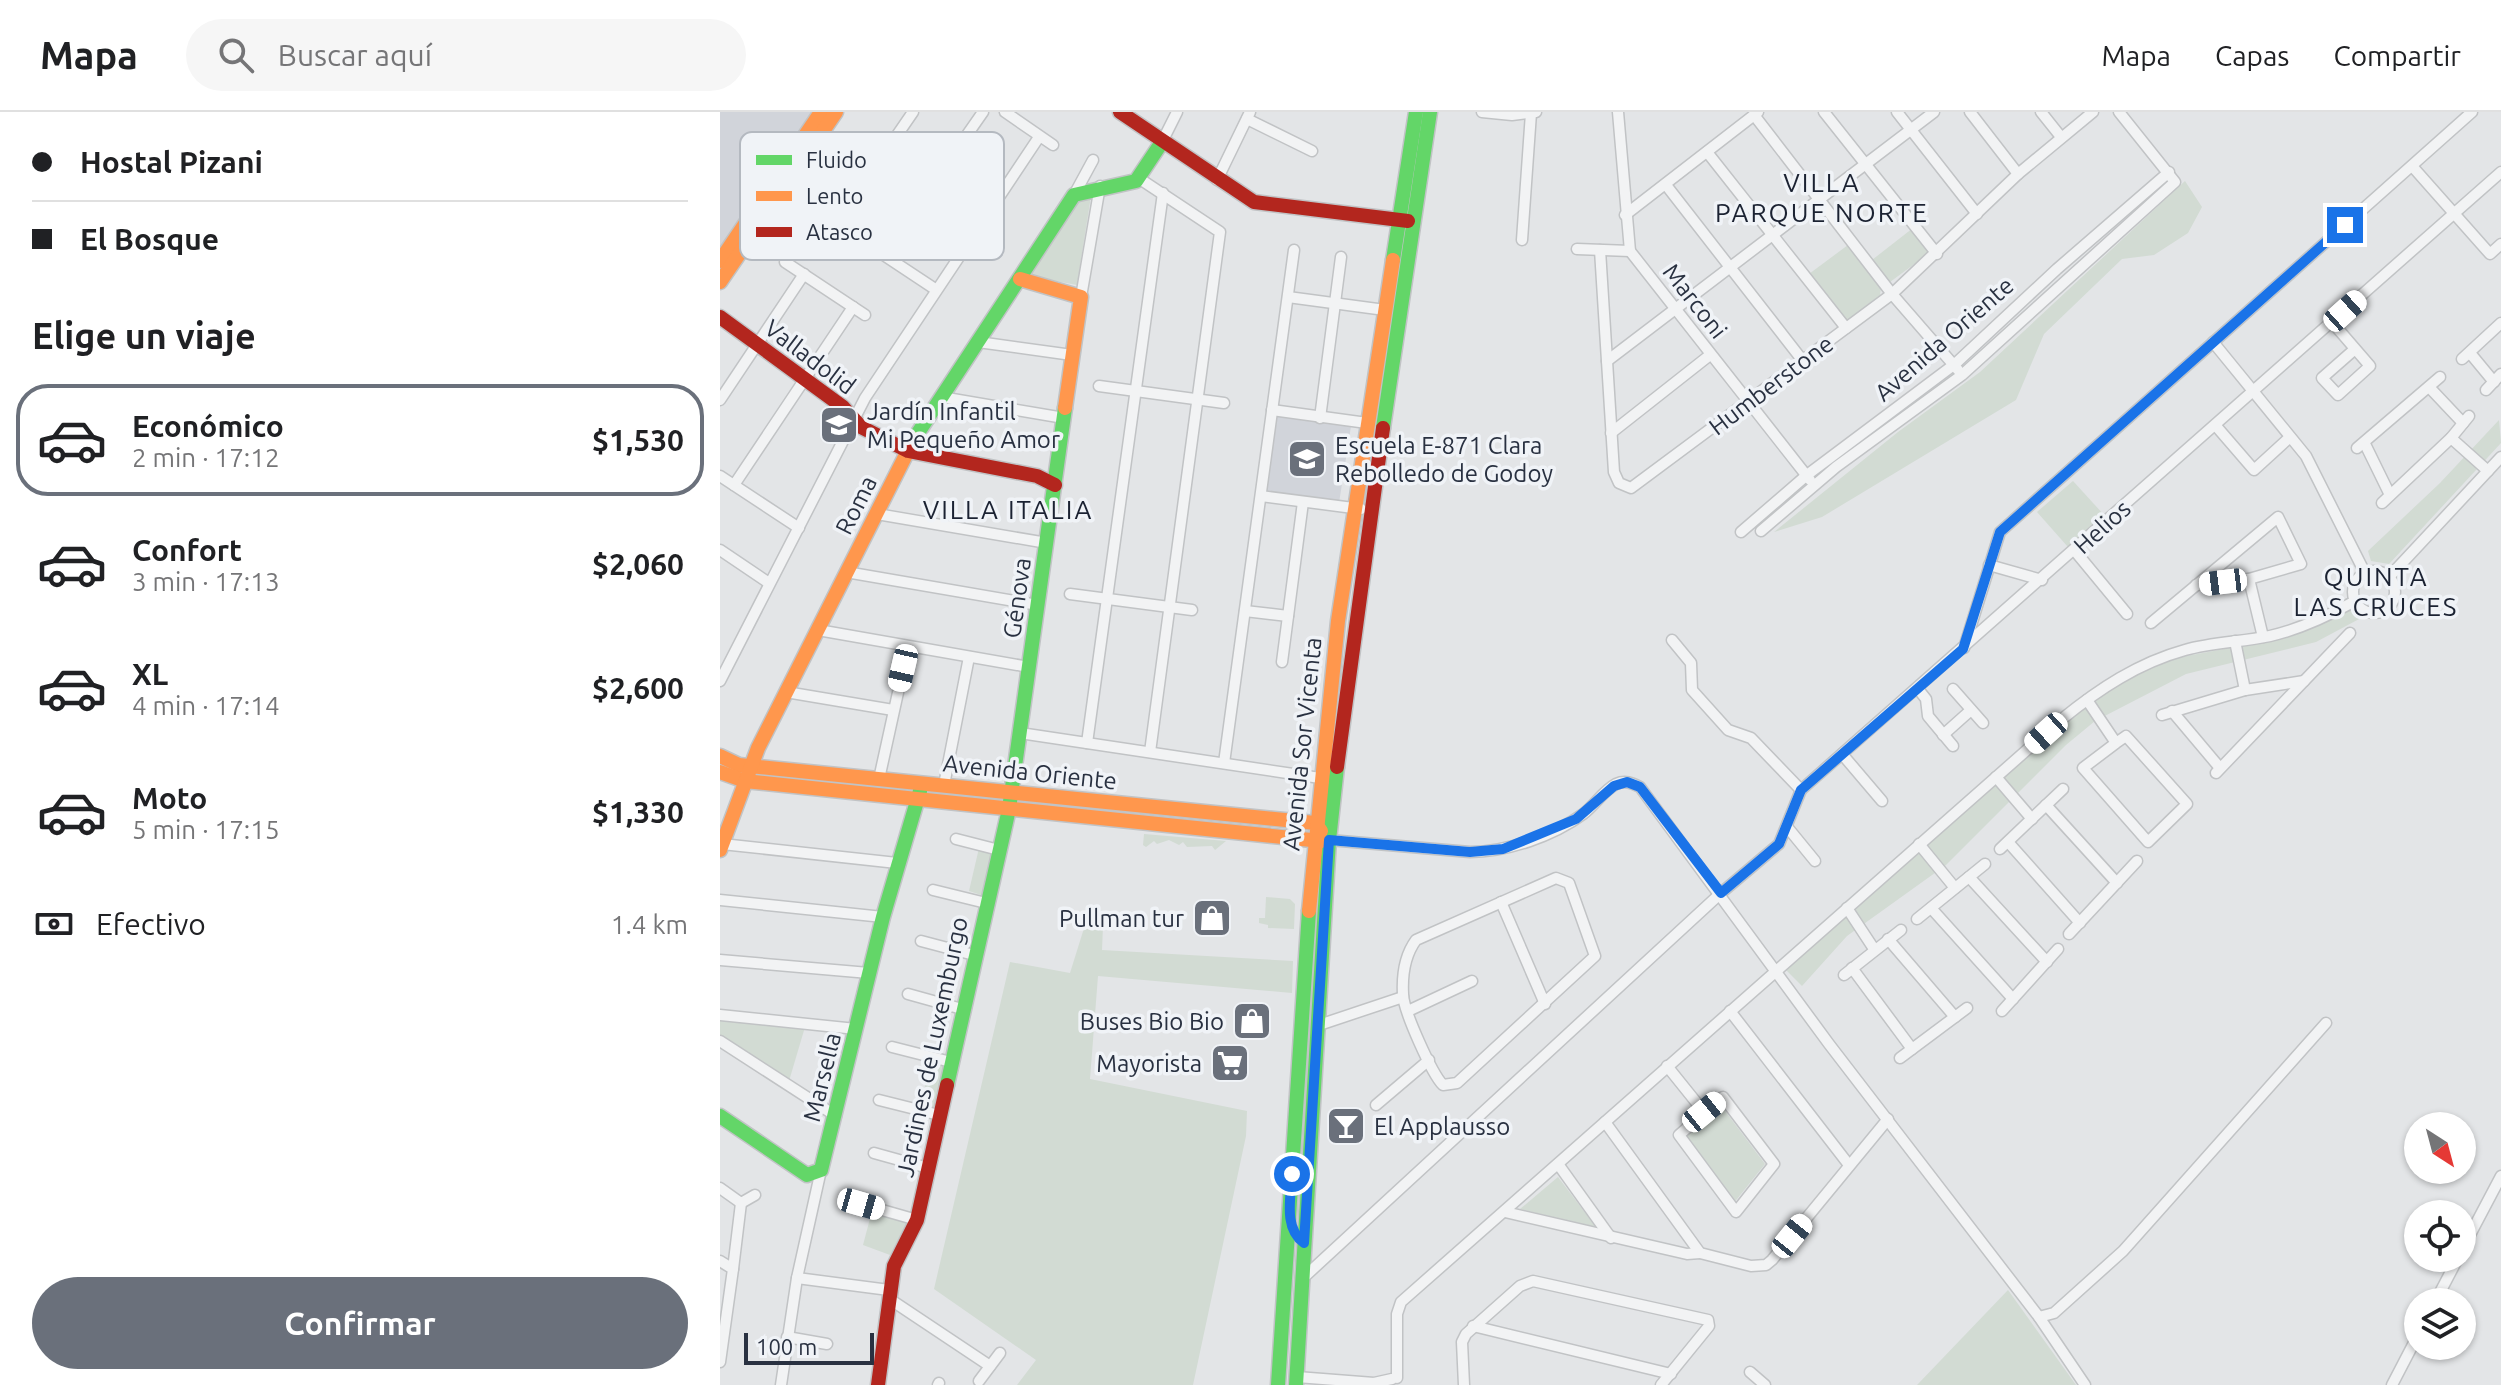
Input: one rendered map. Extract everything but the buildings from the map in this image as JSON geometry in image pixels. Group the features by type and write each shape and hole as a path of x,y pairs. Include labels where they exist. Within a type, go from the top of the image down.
{"main road":[{"path":"809,132 821,112"},
{"path":"820,132 836,112"},
{"path":"1120,112 1245,198 1265,205 1414,221"},
{"name":"Avenida Sor Vicenta","path":"1278,1385 1315,823 1367,423 1416,112"},
{"name":"Avenida Sor Vicenta","path":"1293,1382 1329,840 1371,510 1430,112"},
{"path":"1074,195 1100,186 1140,179 1162,142"},
{"name":"Roma","path":"721,847 750,766 908,451 1074,195"},
{"path":"720,261 740,235"},
{"path":"720,282 740,249"},
{"path":"1020,279 1077,294"},
{"name":"Génova","path":"1009,809 1064,418 1077,294"},
{"name":"Valladolid","path":"720,317 805,379 854,420 908,451 1037,476 1055,485"},
{"name":"Avenida Oriente","path":"720,756 750,766 1315,823"},
{"name":"Avenida Oriente","path":"720,772 745,781 1313,842 1329,840"},
{"name":"Marsella","path":"821,1170 897,863 922,783"},
{"path":"1134,822 1136,809 1143,806"},
{"name":"Jardines de Luxemburgo","path":"878,1385 894,1266 917,1220 1009,809"},
{"path":"1243,816 1243,834"},
{"path":"1315,823 1329,840"},
{"path":"1303,998 1316,1018"},
{"path":"720,1116 807,1175 821,1170"},
{"path":"1290,1220 1296,1236 1304,1243"},
{"path":"1279,1369 1293,1382"}],"street":[{"path":"899,132 913,112"},
{"path":"969,132 983,112"},
{"path":"1005,112 1053,145"},
{"path":"1162,142 1177,112"},
{"path":"1482,112 1533,112 1522,240"},
{"name":"Marconi","path":"1618,112 1630,251 1810,480"},
{"path":"1824,112 1937,254"},
{"path":"1897,112 1977,214"},
{"path":"1607,361 1729,265 1819,202 1934,112"},
{"path":"1970,112 2018,174"},
{"path":"2041,112 2061,137"},
{"name":"Humberstone","path":"1600,250 1615,476 1623,486 1635,487 1892,294 2018,174 2093,112"},
{"path":"2119,112 2172,177"},
{"path":"1963,649 2000,532 2472,112"},
{"path":"1625,215 1756,113 1819,202 1962,375"},
{"path":"1217,180 1248,115 1312,151"},
{"path":"1004,189 1039,137"},
{"path":"1707,152 1846,328"},
{"name":"Roma","path":"1074,195 1093,160"},
{"path":"2412,166 2490,254 2501,244"},
{"name":"Helios","path":"1302,1279 1721,893 1779,844 1801,790 2501,172"},
{"name":"Avenida Oriente","path":"1741,532 1955,364 2057,269 2172,177"},
{"name":"Avenida Oriente","path":"1761,531 1810,480 1962,375 2172,177"},
{"path":"1140,179 1220,232 1150,752"},
{"path":"1666,185 1803,361"},
{"name":"Génova","path":"1077,294 1100,186"},
{"path":"1087,743 1163,193"},
{"path":"1577,249 1630,251"},
{"path":"1224,763 1294,250"},
{"path":"1320,418 1341,257"},
{"path":"891,260 935,289"},
{"path":"720,681 854,420 955,260"},
{"path":"785,262 865,315"},
{"path":"720,400 804,274"},
{"path":"1288,297 1385,310"},
{"path":"734,485 853,307"},
{"path":"2332,322 2370,366 2338,395 2322,378 2355,349"},
{"path":"2493,382 2466,356 2501,323"},
{"path":"978,342 1072,355"},
{"path":"2213,342 2306,456 2365,573"},
{"path":"1611,433 1710,355"},
{"path":"2429,387 2466,419 2451,438 2386,499 2361,446 2440,377"},
{"path":"1099,386 1224,403"},
{"path":"941,397 1064,418"},
{"path":"1272,410 1367,423"},
{"path":"2216,426 2254,470 2289,438"},
{"path":"2451,438 2488,471"},
{"path":"2389,577 2501,457"},
{"path":"720,476 799,528"},
{"path":"1261,496 1371,510"},
{"path":"1282,662 1303,502"},
{"path":"877,514 1047,543"},
{"path":"2151,623 2196,585 2278,517 2301,564 2249,579 2196,585"},
{"path":"720,550 769,583"},
{"path":"2075,551 2127,614"},
{"path":"1989,565 2042,580"},
{"path":"2378,571 2389,577 2395,593 2386,609 2369,612 2355,601 2354,588 2365,573 2378,571"},
{"path":"846,572 1038,605"},
{"path":"2249,579 2263,637"},
{"path":"1070,594 1192,610"},
{"path":"1392,1381 1399,1305 1776,968 2087,700 2149,662 2184,650 2263,637 2310,624 2355,601"},
{"path":"1245,611 1288,616"},
{"path":"818,630 1029,667"},
{"path":"2304,681 2245,690 2167,713 2218,770 2304,681 2350,633"},
{"path":"1672,640 1691,663 1692,690 1728,730 1751,738 1801,790"},
{"path":"2235,641 2245,690"},
{"path":"879,779 908,647"},
{"path":"944,785 969,657"},
{"path":"1918,689 1926,699 1928,716 1953,746"},
{"path":"1953,689 1983,723"},
{"path":"786,692 893,710"},
{"path":"2087,700 2116,743"},
{"path":"1943,735 1971,710"},
{"path":"1020,733 1320,778"},
{"path":"2126,736 2187,804 2148,842 2083,768 2116,743 2126,736"},
{"path":"1842,754 1882,801"},
{"path":"1996,777 2032,819"},
{"name":"Avenida Oriente","path":"1329,840 1470,852 1503,849 1576,819 1620,783 1640,787 1721,893"},
{"path":"2063,789 2004,846 2080,923"},
{"path":"2046,805 2117,883"},
{"path":"1788,828 1815,861"},
{"path":"956,839 999,850"},
{"path":"1919,844 1955,888"},
{"path":"721,847 897,863"},
{"path":"2069,934 2137,861"},
{"path":"1917,919 1985,864"},
{"path":"1969,877 2047,962"},
{"path":"1556,878 1569,883 1595,950 1592,962 1455,1084 1441,1083 1403,997 1405,963 1416,940 1501,902 1556,878"},
{"path":"933,890 986,903"},
{"path":"1721,893 2039,1317 2085,1385"},
{"path":"720,900 883,917"},
{"path":"1501,902 1545,1004"},
{"path":"1847,908 1874,949"},
{"path":"1931,908 2013,999"},
{"path":"1901,930 1848,971 1912,1049"},
{"path":"1888,939 1955,1017"},
{"path":"921,941 974,955"},
{"path":"2002,1011 2058,949"},
{"path":"720,960 869,973"},
{"path":"1408,1011 1472,981"},
{"path":"908,994 962,1009"},
{"path":"1316,1018 1403,997"},
{"path":"1900,1058 1967,1008"},
{"path":"1730,1011 1849,1165"},
{"path":"720,1015 856,1029"},
{"path":"2039,1317 2054,1313 2123,1251 2326,1023"},
{"path":"720,1041 836,1116"},
{"path":"892,1047 951,1062"},
{"path":"1376,1105 1429,1060"},
{"path":"1667,1066 1704,1112"},
{"path":"1723,1097 1774,1164 1736,1212 1679,1135 1704,1112 1723,1097"},
{"path":"879,1100 939,1115"},
{"path":"1505,1212 1687,1254 1700,1253 1751,1266 1766,1265 1888,1119"},
{"path":"1605,1122 1700,1253"},
{"path":"874,1153 928,1168"},
{"path":"1558,1164 1611,1238"},
{"name":"Marsella","path":"781,1385 797,1278 821,1170"},
{"path":"2476,1223 2501,1176"},
{"path":"720,1188 741,1203"},
{"path":"741,1203 755,1195"},
{"path":"720,1362 741,1203"},
{"path":"861,1204 917,1220"},
{"path":"720,1261 733,1269"},
{"path":"797,1278 888,1294 990,1366"},
{"path":"1464,1385 1462,1342 1473,1326 1520,1286 1533,1281 1708,1320 1709,1326 1661,1385"},
{"path":"1473,1326 1671,1374"},
{"path":"787,1337 827,1344"},
{"path":"979,1381 1000,1353"},
{"path":"2392,1385 2405,1360"},
{"path":"1750,1372 1765,1385"},
{"path":"1293,1382 1392,1381 1408,1385"}],"shaded area":[{"path":"720,112 815,112 801,132 740,132 740,222 720,251"},
{"path":"2185,181 2202,207 2188,233 2154,255 2122,259 2044,334 2016,400 1822,517 1774,532 1898,432 1980,372"},
{"path":"1091,196 1077,285 1028,276 1076,203"},
{"path":"1913,228 1932,251 1890,282 1872,260"},
{"path":"1848,245 1881,287 1880,295 1845,322 1809,274"},
{"name":"Escuela E-871 Clara Rebolledo de Godoy","path":"1275,416 1351,426 1339,503 1264,492"},
{"path":"2499,420 2501,443 2389,564 2371,561 2368,551 2440,483"},
{"path":"2073,481 2104,515 2068,547 2037,512"},
{"path":"2355,608 2361,618 2316,642 2186,674 2095,721 2066,745 1946,865 1847,936 1802,986 1786,970 2051,733 2102,692 2165,660 2283,638"},
{"path":"1144,834 1226,841 1215,850 1212,846 1187,847 1183,842 1179,845 1169,840 1157,844 1154,841 1146,847 1143,845"},
{"path":"979,848 996,853 987,897 969,891"},
{"path":"1266,897 1290,899 1295,904 1294,929 1268,928 1268,925 1259,923 1259,918 1265,918"},
{"path":"1085,925 1103,926 1102,950 1293,961 1292,993 1098,976 1090,1079 1247,1111 1246,1136 1193,1385 1017,1385 1036,1360 934,1289 1010,962 1070,973"},
{"path":"720,1018 805,1027 789,1081 720,1037"},
{"path":"932,1062 948,1066 937,1112 919,1107"},
{"path":"1719,1103 1765,1164 1733,1204 1682,1135"},
{"path":"1558,1177 1596,1227 1520,1209"},
{"path":"872,1211 908,1220 890,1255 863,1245"},
{"path":"2008,1290 2076,1385 1917,1385"}],"traffic: fast":[{"path":"1393,260 1416,112"},
{"path":"1383,428 1430,112"},
{"path":"914,439 1074,195 1136,181 1162,142"},
{"path":"947,1085 1009,809 1065,408"},
{"path":"1296,1385 1329,840 1337,767"},
{"path":"720,1116 807,1175 821,1170 883,917 920,791"},
{"path":"1278,1385 1309,911"}],"traffic: slow":[{"path":"807,132 821,112"},
{"path":"822,132 836,112"},
{"path":"720,261 740,231"},
{"path":"720,282 740,253"},
{"path":"1309,911 1338,621 1393,260"},
{"path":"1020,279 1081,297 1065,408"},
{"path":"720,850 758,748 914,439"},
{"path":"720,756 739,765 1315,823 1321,831"},
{"path":"720,772 745,781 1321,841"}],"traffic: jam":[{"path":"1120,112 1254,202 1408,221"},
{"path":"720,317 843,407 861,427 908,451 1037,476 1055,485"},
{"path":"1337,767 1383,428"},
{"path":"878,1385 894,1266 917,1220 947,1085"}],"place":[{"name":"Jardín Infantil Mi Pequeño Amor","path":"839,425"},
{"name":"Escuela E-871 Clara Rebolledo de Godoy","path":"1307,459"},
{"name":"Pullman tur","path":"1212,918"},
{"name":"Buses Bio Bio","path":"1252,1021"},
{"name":"Mayorista","path":"1230,1063"},
{"name":"El Applausso","path":"1346,1126"}],"district":[{"name":"VILLA PARQUE NORTE","path":"1822,197"},
{"name":"VILLA ITALIA","path":"1008,509"},
{"name":"QUINTA LAS CRUCES","path":"2376,591"}],"route":[{"path":"1292,1174 1290,1220 1296,1236 1304,1243 1329,840 1470,852 1503,849 1565,825 1591,808 1608,790 1627,782 1640,787 1721,893 1779,844 1801,790 1963,649 2000,532 2345,225"}]}
